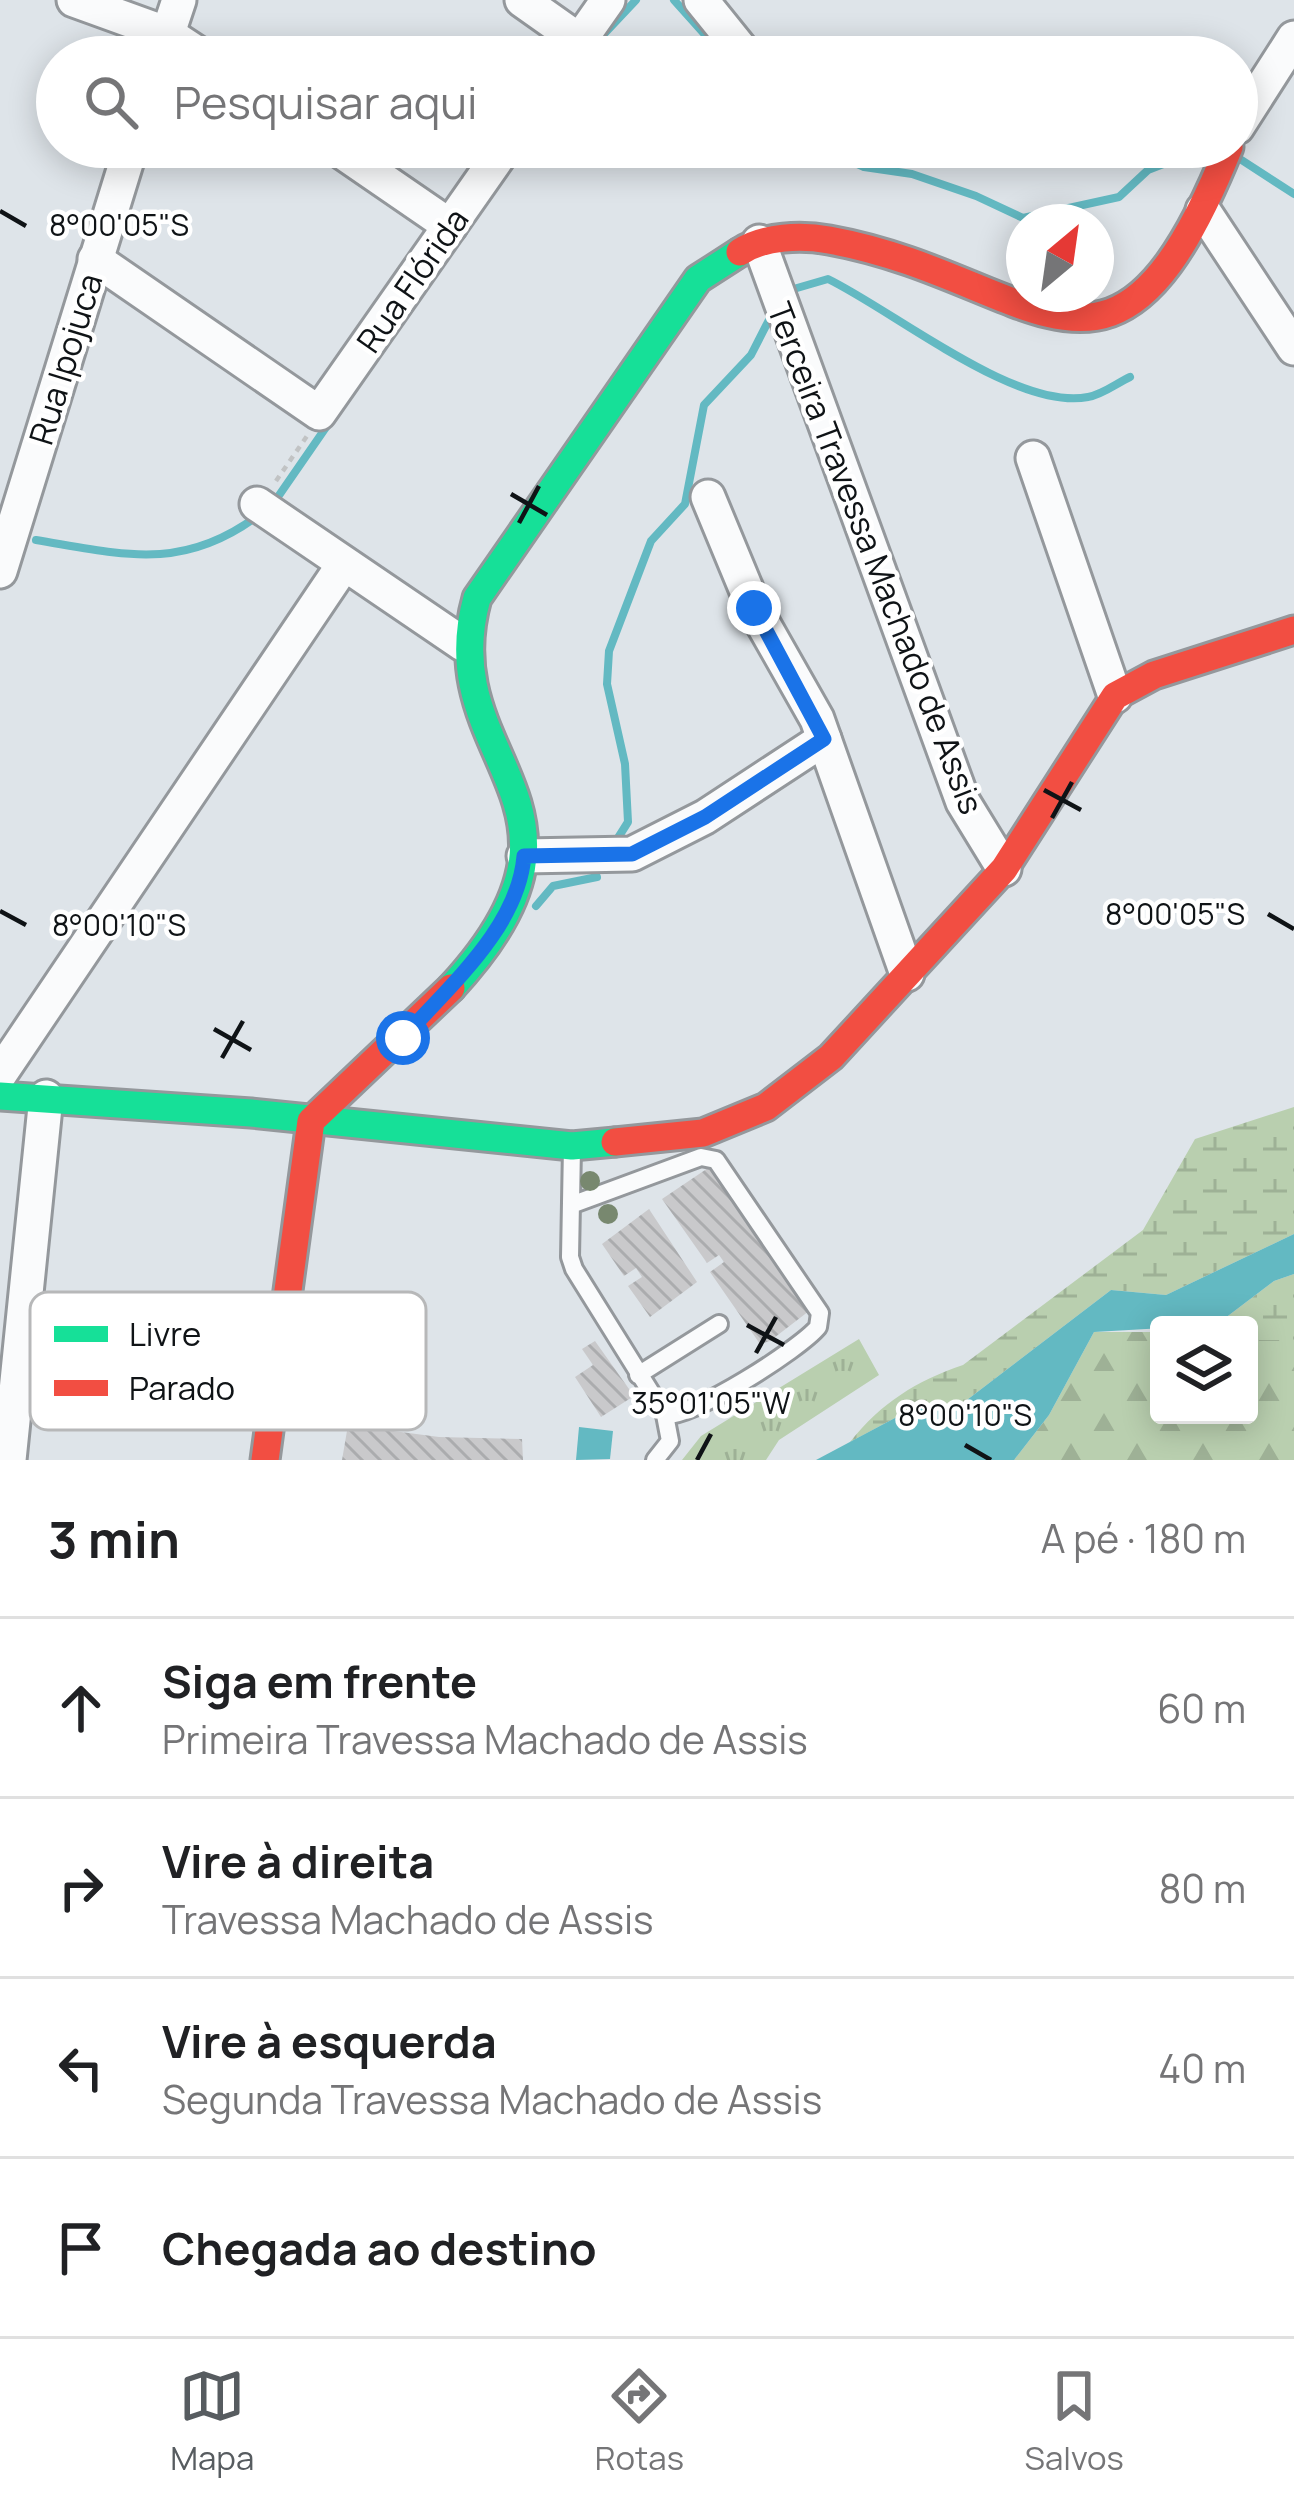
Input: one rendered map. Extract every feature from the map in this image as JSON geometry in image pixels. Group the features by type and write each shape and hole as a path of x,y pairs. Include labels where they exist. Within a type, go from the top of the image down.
{"street":[{"path":"74,0 146,36"},
{"path":"167,36 179,0"},
{"path":"522,0 560,36"},
{"path":"583,36 608,0"},
{"path":"701,0 729,36"},
{"path":"1258,95 1294,38"},
{"name":"Rua Ipojuca","path":"0,571 124,168"},
{"path":"366,168 450,226"},
{"name":"Rua Flórida","path":"319,413 490,168"},
{"path":"288,1292 311,1121 403,1038 478,954 512,903 524,856 514,790 469,677 463,644 477,598 698,279 724,254 759,242 812,237 853,243 1016,308 1077,317 1126,308 1162,278 1203,210 1220,168"},
{"path":"1203,210 1294,348"},
{"name":"Terceira Travessa Machado de Assis","path":"759,242 963,802 1004,869"},
{"path":"95,259 319,413"},
{"path":"1033,458 1115,696"},
{"path":"708,497 754,608 824,739 907,974"},
{"path":"266,512 463,644"},
{"path":"0,1074 344,564"},
{"path":"0,1096 572,1146 704,1133 766,1107 831,1057 1004,869 1115,696 1154,675 1294,630"},
{"path":"524,856 632,854 705,817 824,739"},
{"path":"9,1460 46,1097"},
{"path":"265,1460 269,1430"}],"lane":[{"path":"572,1146 574,1269 665,1414 670,1441 655,1460"},
{"path":"571,1205 701,1157 716,1160 820,1312 810,1337 683,1414 665,1414"},
{"path":"638,1376 719,1324"}],"path":[{"path":"266,512 319,413"}],"green space":[{"path":"1294,1107 1294,1234 1166,1295 1111,1290 963,1403 910,1410 850,1442 900,1395 963,1365 1143,1230 1195,1139"},
{"path":"1294,1274 1294,1340 1258,1340 1258,1316 1228,1316 1274,1281"},
{"path":"1094,1332 1150,1332 1150,1424 1258,1424 1258,1340 1294,1340 1294,1460 1014,1460 1049,1415"},
{"path":"859,1339 879,1375 779,1440 766,1460 682,1460 701,1436"}],"water":[{"path":"1294,1234 1294,1274 1274,1281 1228,1316 1150,1316 1150,1329 1094,1332 1049,1415 1014,1460 816,1460 910,1410 963,1403 1111,1290 1166,1295"},
{"path":"579,1427 613,1431 610,1459 576,1460"}],"building":[{"path":"711,1166 809,1311 770,1341 760,1344 710,1272 724,1262 719,1255 707,1263 662,1199"},
{"path":"649,1209 697,1282 650,1317 628,1286 642,1277 636,1268 624,1276 602,1244"},
{"path":"595,1341 634,1396 601,1417 575,1377 593,1365 582,1349"},
{"path":"347,1430 522,1439 523,1460 342,1460"}],"waterway":[{"path":"604,34 636,0"},
{"path":"674,0 706,36"},
{"path":"871,168 912,174 1023,218 1119,197 1153,168"},
{"path":"1254,168 1294,194"},
{"path":"797,288 828,279 956,355 1026,389 1059,397 1088,397 1130,377"},
{"path":"616,841 628,822 625,764 607,684 609,651 651,541 685,504 704,405 751,355 772,314"},
{"path":"273,504 329,423"},
{"path":"36,540 123,553 176,552 202,546 256,517"},
{"path":"536,906 553,886 597,877"}],"traffic: fast":[{"path":"451,988 499,925 521,872 522,827 478,702 470,654 477,598 698,279 740,252"},
{"path":"0,1096 251,1113 572,1146 615,1142"}],"traffic: jam":[{"path":"740,252 783,238 829,240 902,259 1017,304 1064,316 1106,314 1147,289 1187,236 1219,168"},
{"path":"615,1142 703,1133 766,1107 831,1057 1004,869 1115,696 1154,675 1294,630"},
{"path":"288,1292 311,1121 451,988"},
{"path":"265,1460 269,1430"}],"route":[{"path":"403,1038 499,924 522,880 524,856 632,854 705,817 824,739 754,608"}]}
